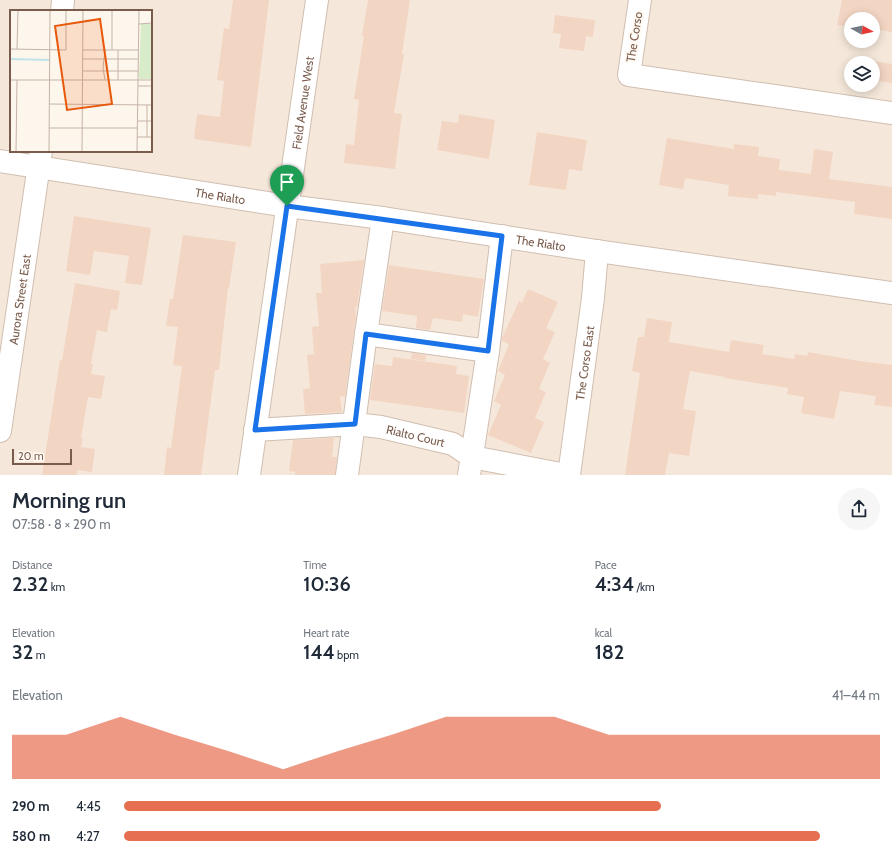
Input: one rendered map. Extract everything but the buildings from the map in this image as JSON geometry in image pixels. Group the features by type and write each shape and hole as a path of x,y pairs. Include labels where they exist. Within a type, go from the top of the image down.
{"street":[{"path":"62,10 63,0"},
{"name":"Field Avenue West","path":"249,475 317,0"},
{"name":"The Corso","path":"640,0 629,75 892,113"},
{"name":"The Rialto","path":"0,161 40,159 287,206 383,218 598,251 892,293"},
{"name":"Aurora Street East","path":"0,431 40,159"},
{"path":"347,475 383,218"},
{"path":"502,236 488,351 471,466 568,475"},
{"name":"The Corso East","path":"568,475 598,251"},
{"path":"366,334 488,351"},
{"name":"Rialto Court","path":"255,430 355,424 380,427 454,444 471,466"}],"shaded area":[{"path":"0,0 892,0 892,475 0,475"}],"route":[{"path":"287,206 383,218 502,236 488,351 366,334 355,424 255,430 287,206"}]}
